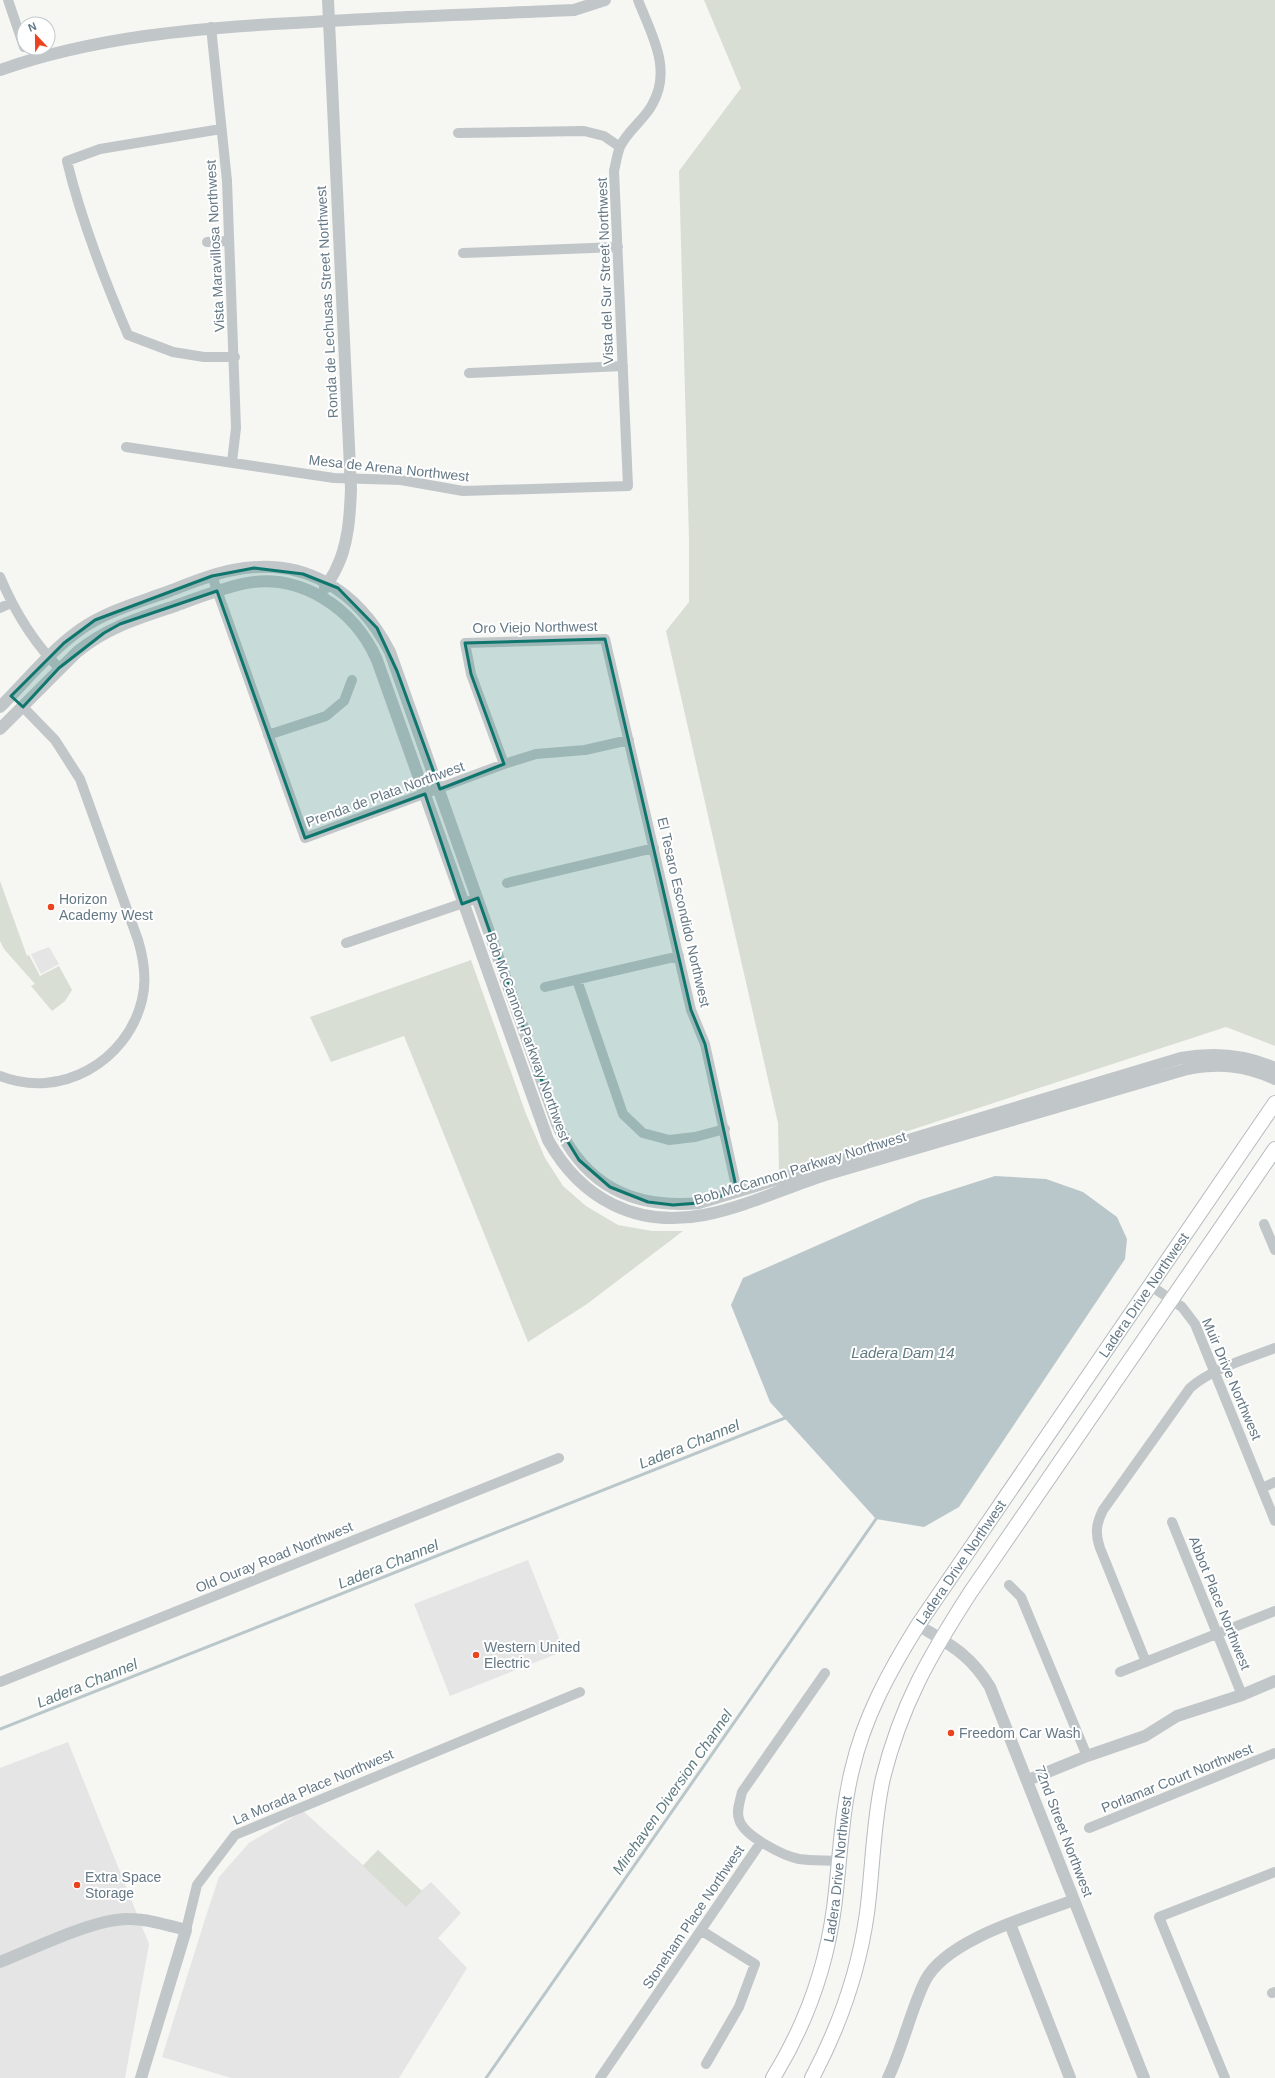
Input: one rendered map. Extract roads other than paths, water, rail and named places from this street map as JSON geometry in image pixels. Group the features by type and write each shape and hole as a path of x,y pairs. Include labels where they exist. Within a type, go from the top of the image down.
{"main road":[{"name":"Ladera Drive Northwest","path":"774,2078 795,2039 809,2007 826,1951 834,1909 846,1796 858,1748 880,1691 918,1625 1275,1103"},
{"name":"Ladera Drive Northwest","path":"812,2078 842,2012 861,1946 867,1913 876,1814 891,1747 914,1688 940,1639 979,1580 1275,1149"}],"street":[{"path":"8,0 16,24"},
{"name":"Ronda de Lechusas Street Northwest","path":"320,596 340,560 346,536 350,506 328,0"},
{"path":"0,70 28,60 112,40 211,28 329,20 574,10 605,0"},
{"name":"Vista del Sur Street Northwest","path":"628,486 614,171 620,147 652,106 660,86 662,71 660,55 638,0"},
{"name":"Vista Maravillosa Northwest","path":"211,28 227,181 235,357 236,428 232,462"},
{"path":"27,56 28,60"},
{"path":"221,129 100,149 67,161 74,191 116,307 128,335 173,352 204,357 235,357"},
{"path":"458,133 584,131 604,136 620,147"},
{"path":"207,242 229,241"},
{"path":"462,253 618,247"},
{"path":"469,373 623,366"},
{"name":"Mesa de Arena Northwest","path":"126,446 350,479 401,480 463,491 628,486"},
{"name":"Bob McCannon Parkway Northwest","path":"0,707 49,658 80,630 100,618 212,576 233,570 271,568 303,574 328,582 338,588 358,605 377,628 394,664 440,789 558,1124 566,1142 578,1160 594,1176 610,1187 626,1195 648,1202 673,1205 699,1203 737,1190 1181,1058 1224,1055 1254,1060 1275,1068"},
{"name":"Prenda de Plata Northwest","path":"212,576 305,838 504,764 536,754 585,750 629,740"},
{"path":"0,577 11,603 49,658 59,668"},
{"name":"Bob McCannon Parkway Northwest","path":"0,729 23,707 59,668 91,641 120,624 243,583 280,583 320,596 332,602 349,619 369,643 425,794 462,904 542,1125 557,1157 586,1189 621,1208 641,1215 669,1218 704,1215 767,1196 825,1175 1187,1069 1217,1064 1234,1065 1259,1072 1275,1079"},
{"path":"0,608 11,603"},
{"name":"Oro Viejo Northwest","path":"504,764 471,674 465,643 604,639"},
{"name":"El Tesaro Escondido Northwest","path":"604,639 629,740 691,1010 705,1044 725,1129 737,1190"},
{"path":"268,735 326,716 344,701 352,680"},
{"path":"0,1076 14,1081 38,1084 74,1077 105,1060 122,1043 129,1033 142,1000 144,964 138,940 80,779 55,740 12,696"},
{"path":"507,882 654,848"},
{"path":"346,943 478,898"},
{"path":"545,987 679,956"},
{"path":"576,980 623,1114 644,1133 669,1140 696,1137 725,1129"},
{"path":"1264,1224 1275,1250"},
{"name":"Muir Drive Northwest","path":"1151,1286 1182,1307 1195,1324 1216,1372 1275,1521"},
{"path":"1146,1662 1100,1548 1097,1538 1097,1522 1102,1510 1182,1398 1199,1380 1275,1348"},
{"name":"Old Ouray Road Northwest","path":"0,1682 559,1458"},
{"path":"1262,1488 1275,1482"},
{"name":"Abbot Place Northwest","path":"1172,1522 1242,1695"},
{"path":"1010,1585 1021,1598 1087,1756"},
{"path":"1120,1672 1275,1611"},
{"name":"72nd Street Northwest","path":"918,1625 962,1652 979,1668 986,1681 1028,1780 1143,2078"},
{"name":"Stoneham Place Northwest","path":"600,2078 702,1931 761,1842 748,1832 739,1821 737,1809 742,1792 825,1673"},
{"path":"1028,1780 1087,1756 1145,1736 1177,1716 1242,1695 1275,1681"},
{"name":"La Morada Place Northwest","path":"141,2078 186,1930 197,1885 235,1835 580,1692"},
{"name":"Porlamar Court Northwest","path":"1089,1828 1275,1753"},
{"path":"761,1842 799,1859 840,1861"},
{"path":"1225,2078 1159,1917 1275,1872"},
{"path":"888,2078 926,1980 938,1964 953,1951 974,1939 1074,1900"},
{"path":"0,1962 84,1929 113,1920 144,1920 186,1930"},
{"path":"1010,1924 1070,2078"},
{"path":"702,1931 755,1964 739,2007 706,2064"}],"water":[{"name":"Ladera Dam 14","path":"995,1176 1046,1179 1083,1192 1117,1217 1127,1239 1125,1259 959,1507 924,1527 876,1519 770,1402 731,1305 743,1278 920,1200"}],"waterway":[{"name":"Ladera Channel","path":"0,1729 785,1418"},
{"name":"Mirehaven Diversion Channel","path":"486,2078 876,1519"}],"place":[{"name":"Horizon Academy West","path":"51,907"},
{"name":"Western United Electric","path":"476,1655"},
{"name":"Freedom Car Wash","path":"951,1733"},
{"name":"Extra Space Storage","path":"77,1885"}]}
